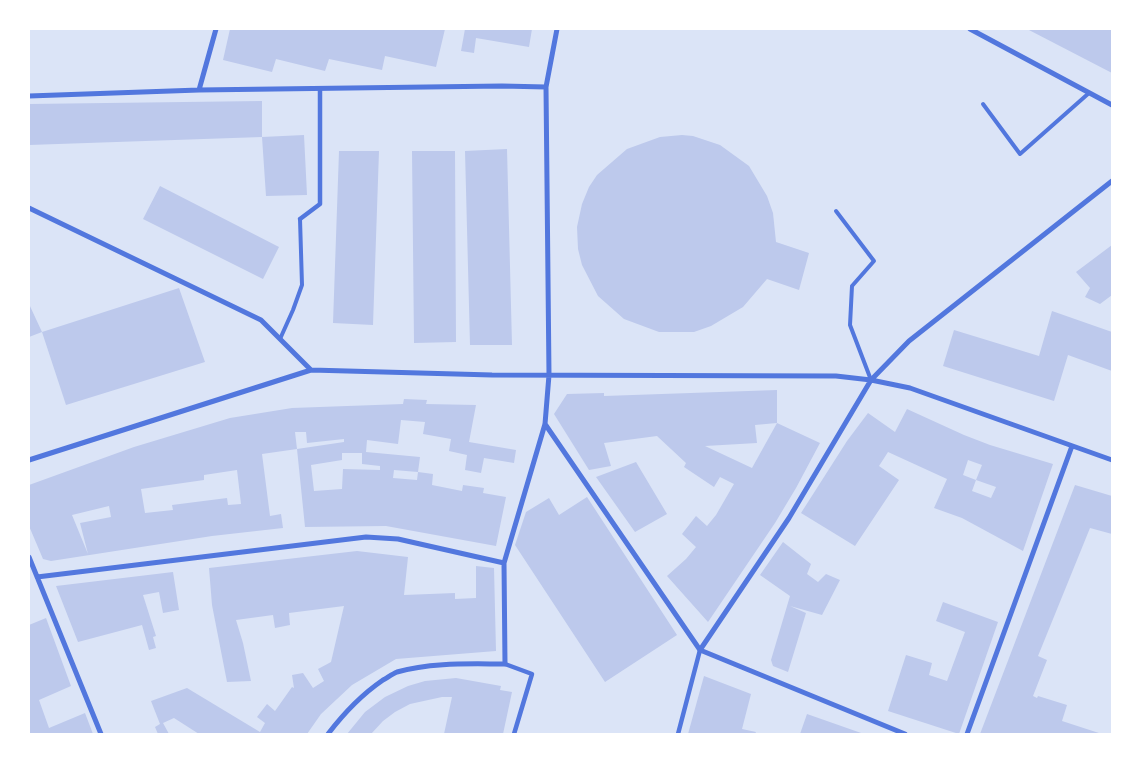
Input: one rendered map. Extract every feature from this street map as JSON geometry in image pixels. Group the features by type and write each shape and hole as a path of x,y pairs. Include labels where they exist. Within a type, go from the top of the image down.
{"street":[{"path":"199,90 216,29"},
{"path":"505,664 504,563 545,424 549,375 546,88 557,29"},
{"path":"970,29 1112,105"},
{"path":"29,96 320,88 502,86 546,88"},
{"path":"300,218 320,204 320,88"},
{"path":"678,734 700,650 789,518 871,380 909,341 1112,181"},
{"path":"29,208 261,320 310,370"},
{"path":"29,460 310,370 549,375 836,376 871,380 910,388 1112,460"},
{"path":"545,424 700,650 905,734"},
{"path":"967,734 1072,446"},
{"path":"36,576 366,537 398,539 504,563"},
{"path":"29,557 101,734"},
{"path":"328,734 342,716 367,691 395,673 430,666 471,664 505,664 532,674 514,734"}],"lane":[{"path":"983,104 1020,154 1089,92"},
{"path":"836,211 874,261 852,286 850,326 871,380"},
{"path":"280,339 302,285 300,218"}],"shaded area":[{"path":"29,29 1112,29 1112,734 29,734"}],"building":[{"path":"230,29 445,29 436,67 385,56 382,70 329,59 325,71 276,59 272,72 223,60"},
{"path":"465,29 532,29 529,47 476,38 474,53 461,51"},
{"path":"1027,29 1112,29 1112,73"},
{"path":"262,101 262,137 29,145 29,104"},
{"path":"304,135 307,195 266,196 262,137"},
{"path":"693,136 720,145 749,166 767,196 773,213 776,242 809,253 799,290 767,279 743,307 711,326 694,332 659,332 624,319 598,296 582,265 578,249 577,227 582,204 589,187 597,175 627,149 660,137"},
{"path":"507,149 512,345 470,345 465,151"},
{"path":"339,151 379,151 373,325 333,323"},
{"path":"412,151 455,151 456,342 414,343"},
{"path":"160,186 279,247 263,279 143,219"},
{"path":"1112,245 1112,295 1100,304 1085,297 1090,288 1076,272"},
{"path":"179,288 205,362 66,405 42,332"},
{"path":"29,304 42,332 29,337"},
{"path":"1052,311 1112,332 1112,371 1068,355 1054,401 943,366 954,330 1039,356"},
{"path":"777,390 777,423 820,443 775,523 708,622 667,576 696,547 682,534 696,516 707,526 716,515 734,484 720,477 714,487 684,467 686,463 657,436 604,443 611,466 589,470 554,414 567,394 604,393 604,396","holes":["777,423 752,468 705,446 757,443 755,425"]},
{"path":"404,399 427,400 426,404 476,405 469,442 516,450 514,463 484,458 481,473 465,470 467,455 449,451 451,439 423,434 425,422 401,420 398,444 367,440 366,452 420,457 418,472 433,474 432,485 462,491 463,485 484,488 483,493 506,497 496,546 386,526 305,527 297,449 262,454 270,516 281,514 283,528 212,536 51,561 43,559 29,526 29,485 134,447 230,418 292,408 403,404","holes":["295,432 306,432 307,443 344,439 344,442 297,449","342,453 362,453 362,464 380,466 380,470 343,469 342,489 314,491 311,465 342,460","237,470 241,504 228,505 227,498 172,505 173,510 145,513 141,489 204,480 204,475","394,470 418,472 417,480 393,478","109,506 111,517 80,523 88,554 72,515"]},
{"path":"907,409 990,445 1053,464 1023,551 962,518 934,508 947,479 888,452 879,466 899,480 855,546 801,513 847,441 868,413 895,432","holes":["968,460 982,465 976,480 963,475","976,480 996,487 991,498 972,491"]},
{"path":"636,462 667,514 635,532 596,477"},
{"path":"1075,485 1112,496 1112,534 1090,528 1038,656 1047,660 1033,696 1067,705 1062,721 1102,734 980,734"},
{"path":"587,497 677,635 605,682 515,545 526,512 549,498 559,515"},
{"path":"783,542 811,564 807,574 818,582 826,574 840,580 822,615 790,606 806,613 788,672 773,666 771,660 790,596 760,575"},
{"path":"357,551 408,557 404,595 455,593 455,599 476,598 476,566 494,568 496,651 396,659 352,685 321,714 307,734 199,734 174,718 163,723 169,734 158,734 155,727 160,724 151,701 187,688 260,732 265,723 257,717 267,704 275,711 292,687 294,688 292,675 303,673 313,688 324,681 318,669 331,662 344,606 289,613 290,625 275,628 273,615 236,620 251,681 227,682 212,605 209,568"},
{"path":"173,572 179,610 163,613 159,592 143,595 156,636 153,637 156,648 149,650 142,625 78,642 56,586"},
{"path":"943,602 998,622 959,734 888,711 906,655 932,663 929,675 947,681 965,632 936,621"},
{"path":"46,618 71,686 39,700 49,728 85,713 93,734 29,734 29,625"},
{"path":"704,676 751,694 742,729 756,732 755,734 688,734"},
{"path":"456,678 501,686 500,690 512,692 503,734 444,734 452,697 442,697 410,704 383,721 371,734 347,734 365,712 385,697 408,686 425,681"},
{"path":"807,714 864,734 800,734"}]}
